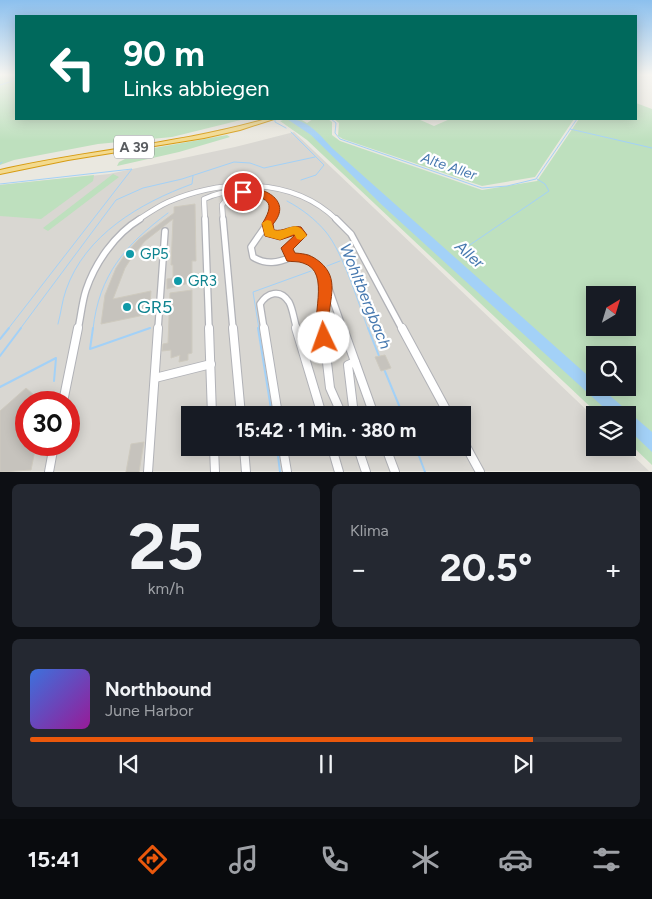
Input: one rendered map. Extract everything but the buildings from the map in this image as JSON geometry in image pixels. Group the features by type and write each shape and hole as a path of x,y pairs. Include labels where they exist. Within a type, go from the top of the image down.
{"highway":[{"name":"A 39","path":"0,170 64,158 197,138 263,120"}],"street":[{"path":"65,391 86,290 93,274 113,244 137,222 174,200 204,190 252,184 277,187 301,194 323,205 343,223 351,234 444,406"},
{"path":"226,192 226,200 222,205 240,406"},
{"path":"212,406 204,199 214,194 226,192 254,192 268,196 273,201 275,208 272,219 251,247 253,256 259,261 275,263 291,257 307,258 323,272 371,406"},
{"path":"267,224 269,233"},
{"path":"259,234 269,233 280,236 288,231 297,230 302,235 287,248 291,257"},
{"path":"148,472 165,231"},
{"path":"326,281 322,322 330,388 338,406"},
{"path":"277,406 260,304 268,294 276,292 284,296 289,302 319,406"},
{"path":"353,406 348,365 355,362"},
{"path":"155,378 211,364"},
{"path":"49,472 52,456"},
{"path":"214,456 215,472"},
{"path":"245,456 246,472"},
{"path":"284,456 287,472"},
{"path":"334,456 339,472"},
{"path":"360,456 366,472"},
{"path":"389,456 395,472"},
{"path":"471,456 480,472"}],"shaded area":[{"path":"294,132 586,409 586,456 633,456 649,471 0,471 0,185 109,174 235,147"}],"green space":[{"path":"0,97 15,97 15,120 241,120 172,137 98,144 14,160 0,165"},
{"path":"637,103 652,109 652,465 636,450 636,406 589,406 307,140 280,121 302,120 307,123 312,120 329,120 332,122 332,135 340,141 482,190 537,181 578,120 637,120"},
{"path":"335,120 420,120 434,126 448,120 573,120 535,177 482,186 343,139 338,136 339,123"},
{"path":"227,135 230,137 179,152 117,166 119,162 143,150"},
{"path":"113,174 119,177 48,231 43,228"},
{"path":"94,175 93,181 41,219 0,216 0,185"}],"water":[{"path":"288,120 307,124 312,128 332,148 586,374 586,391 382,205 311,135"},
{"path":"591,396 610,396 622,406 602,406"},
{"path":"636,418 652,432 652,452 636,437"}],"waterway":[{"name":"Wohltbergbach","path":"275,120 275,122 286,128"},
{"name":"Alte Aller","path":"332,120 336,123 335,133 340,139 482,188 507,186 536,179 570,129"},
{"name":"Alte Aller","path":"570,129 576,120"},
{"path":"570,129 652,148"},
{"name":"Wohltbergbach","path":"291,132 324,165 316,175 301,180"},
{"path":"20,329 116,200 143,188 182,179 234,162 250,163 264,168 315,157"},
{"path":"0,184 132,169 8,329"},
{"path":"58,324 65,294 75,270 86,253 101,237 134,211 192,184 193,176"},
{"name":"Aller","path":"461,251 549,191 545,184 537,179"},
{"name":"Wohltbergbach","path":"287,201 313,219 332,241 350,278 368,329"},
{"path":"93,329 101,293 117,263 139,237 168,213"},
{"path":"327,266 340,261"},
{"path":"259,329 253,292 311,271"},
{"path":"0,339 9,328"},
{"path":"0,356 21,328"},
{"path":"93,328 90,349 150,328 148,329"},
{"path":"258,328 271,406"},
{"name":"Wohltbergbach","path":"368,328 379,356"},
{"path":"0,387 56,358 54,381"},
{"name":"Wohltbergbach","path":"384,369 399,406"},
{"path":"278,456 280,472"},
{"name":"Wohltbergbach","path":"419,456 425,472"}],"slow traffic":[{"path":"267,223 269,233 280,236 288,231 297,230 301,236"}],"place":[{"name":"GP5","path":"130,254"},
{"name":"GR3","path":"178,281"},
{"name":"GR5","path":"127,307"}],"route":[{"path":"243,192 254,192 268,196 273,201 275,208 272,219 267,224 269,233 280,236 288,231 297,230 302,235 287,248 291,257 307,258 323,272 326,281 322,322 324,338"}]}
